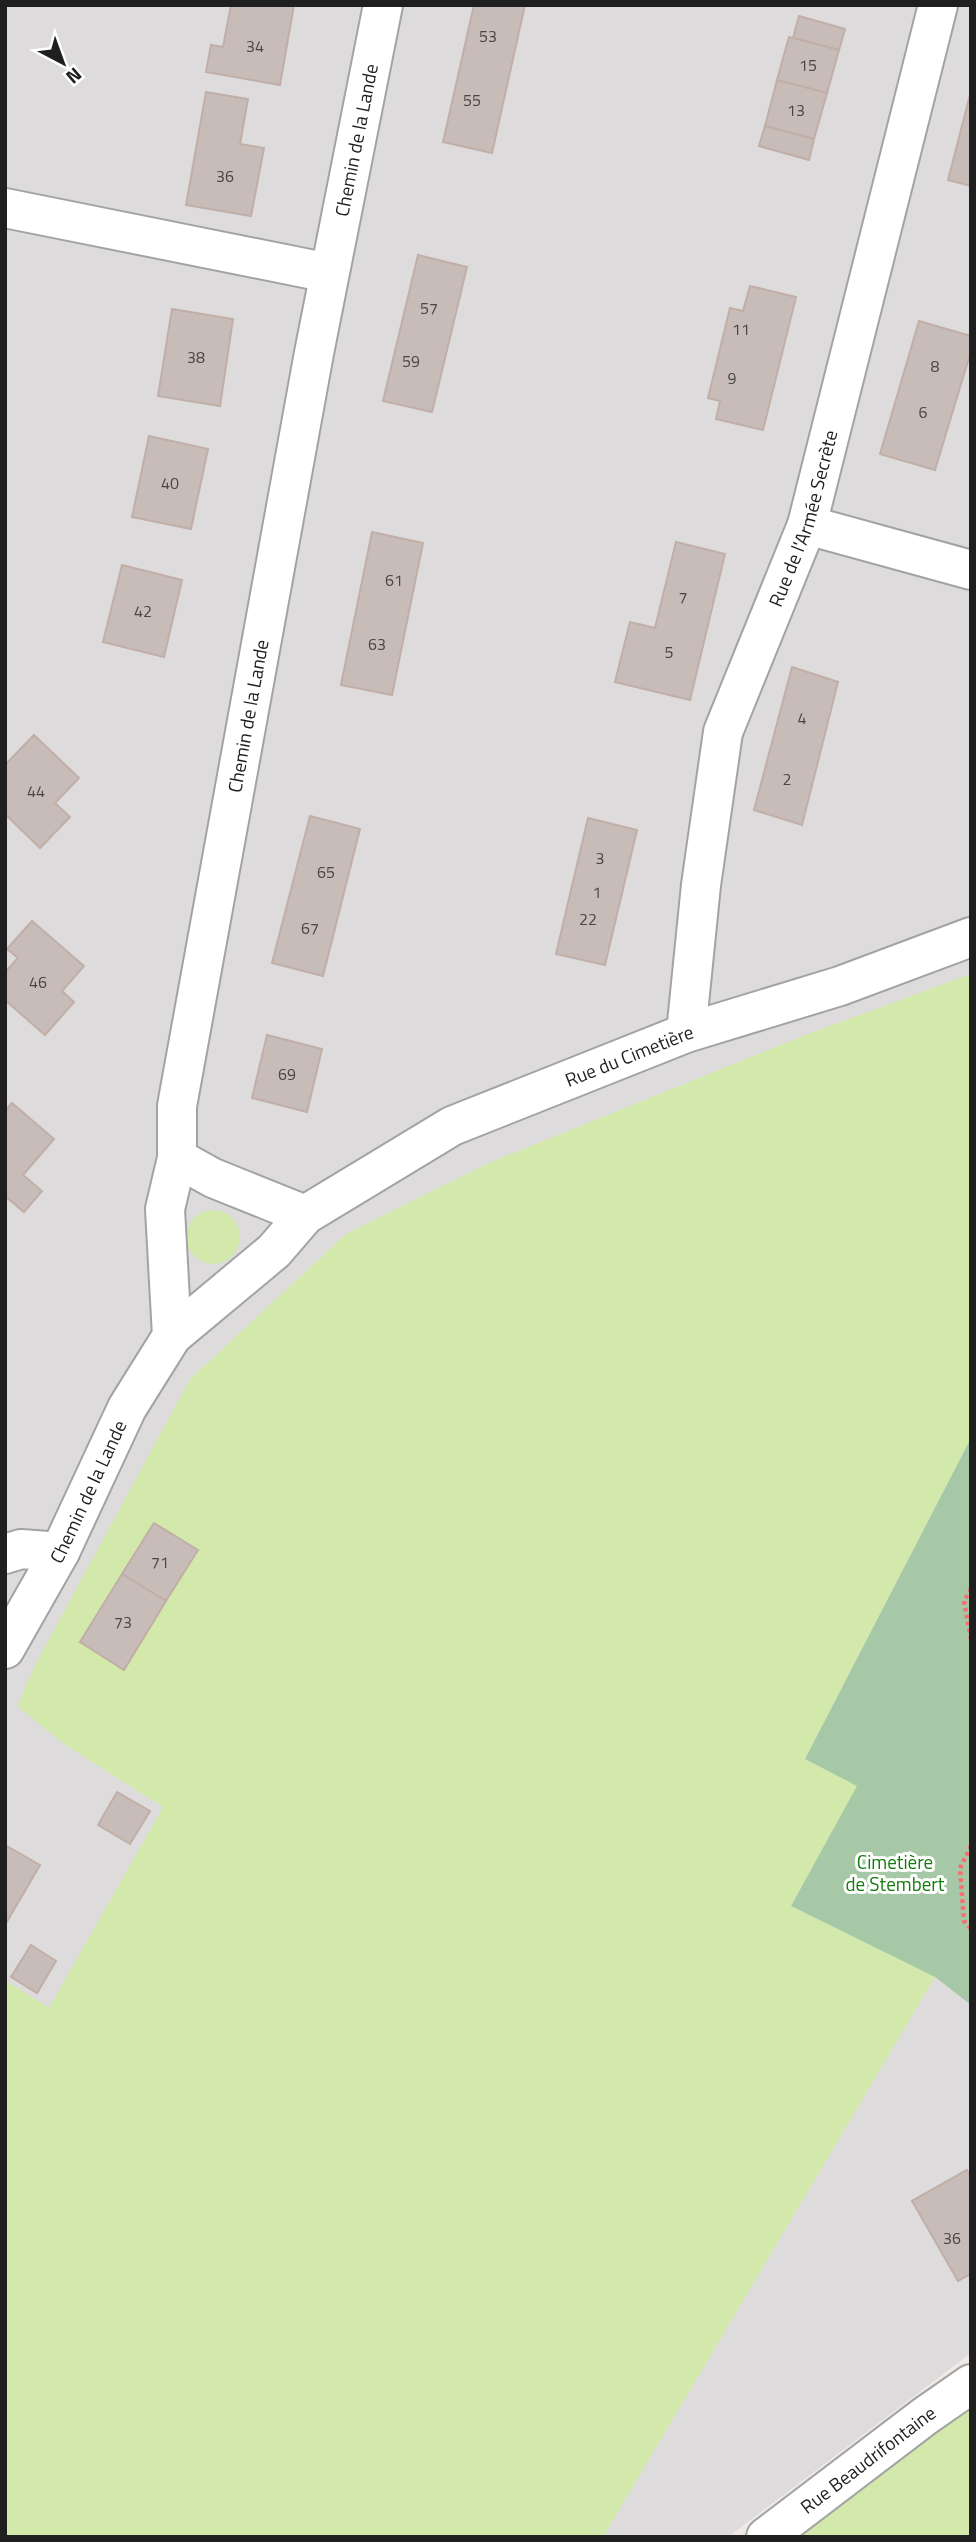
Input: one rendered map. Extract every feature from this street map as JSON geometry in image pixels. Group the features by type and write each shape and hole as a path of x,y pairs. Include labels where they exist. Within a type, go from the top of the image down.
{"street":[{"name":"Chemin de la Lande","path":"5,1649 60,1552 127,1408 172,1336 165,1209 177,1157 177,1105 329,274 383,5"},
{"name":"Rue de l'Armée Secrète","path":"686,1033 701,885 723,732 807,525 938,5"},
{"path":"5,208 329,274"},
{"path":"807,525 971,570"},
{"name":"Rue du Cimetière","path":"172,1336 274,1251 305,1215 452,1126 686,1033 840,986 971,937"},
{"path":"177,1157 213,1178 305,1215"},
{"path":"5,1554 21,1549 60,1552"},
{"name":"Rue Beaudrifontaine","path":"766,2537 971,2384"}],"path":[{"path":"971,1589 964,1601 971,1639"},
{"path":"971,1846 960,1868 964,1921 971,1929"}],"shaded area":[{"path":"5,5 971,5 971,974 808,1034 491,1162 346,1234 190,1379 64,1744 163,1807 49,2009 8,1982 5,1986"},
{"path":"935,1977 971,2005 971,2353 728,2537 603,2537"}],"green space":[{"path":"971,974 971,1438 805,1759 858,1786 791,1906 935,1977 603,2537 5,2537 5,1986 8,1982 49,2008 163,1807 64,1744 17,1706 35,1665 190,1379 346,1234 491,1162 808,1034"},
{"path":"213,1210 232,1218 240,1237 232,1256 213,1264 194,1256 186,1237 194,1218"},
{"name":"Cimetière de Stembert","path":"971,1438 971,2005 935,1977 791,1906 857,1786 805,1759"},
{"path":"971,2398 971,2537 791,2537"}],"building":[{"path":"231,5 294,5 280,85 206,72 211,45 223,47"},
{"path":"474,5 525,5 492,153 443,142"},
{"path":"799,16 845,29 839,50 793,38"},
{"path":"789,37 839,50 827,93 777,80"},
{"path":"777,80 827,93 814,139 765,126"},
{"path":"971,91 971,186 948,180"},
{"path":"206,92 248,99 240,144 264,148 251,216 186,205"},
{"path":"765,126 814,139 809,160 759,146"},
{"path":"418,255 467,267 432,412 383,401"},
{"path":"750,286 796,297 763,430 716,419 720,401 708,398 730,308 743,311"},
{"path":"172,309 233,319 220,406 158,396"},
{"path":"919,321 971,336 971,351 935,470 880,454"},
{"path":"149,436 208,449 191,529 132,517"},
{"path":"372,532 423,543 392,695 341,685"},
{"path":"676,542 725,554 690,700 615,682 630,622 655,628"},
{"path":"122,565 182,580 164,657 103,642"},
{"path":"792,667 838,682 802,825 754,810"},
{"path":"34,735 79,778 55,803 70,817 40,848 5,814 5,765"},
{"path":"310,816 360,829 323,976 272,963"},
{"path":"588,818 637,830 605,965 556,954"},
{"path":"32,921 84,966 62,991 74,1002 45,1035 5,1000 5,972 18,958 7,949"},
{"path":"267,1035 322,1049 307,1112 252,1098"},
{"path":"12,1103 54,1139 23,1175 42,1191 24,1212 5,1196 5,1111"},
{"path":"154,1523 198,1550 166,1601 122,1574"},
{"path":"122,1574 166,1601 124,1670 80,1642"},
{"path":"117,1792 150,1811 130,1844 98,1825"},
{"path":"5,1845 40,1865 5,1925"},
{"path":"31,1945 56,1961 37,1993 11,1977"},
{"path":"967,2170 971,2178 971,2274 958,2281 912,2201"}]}
